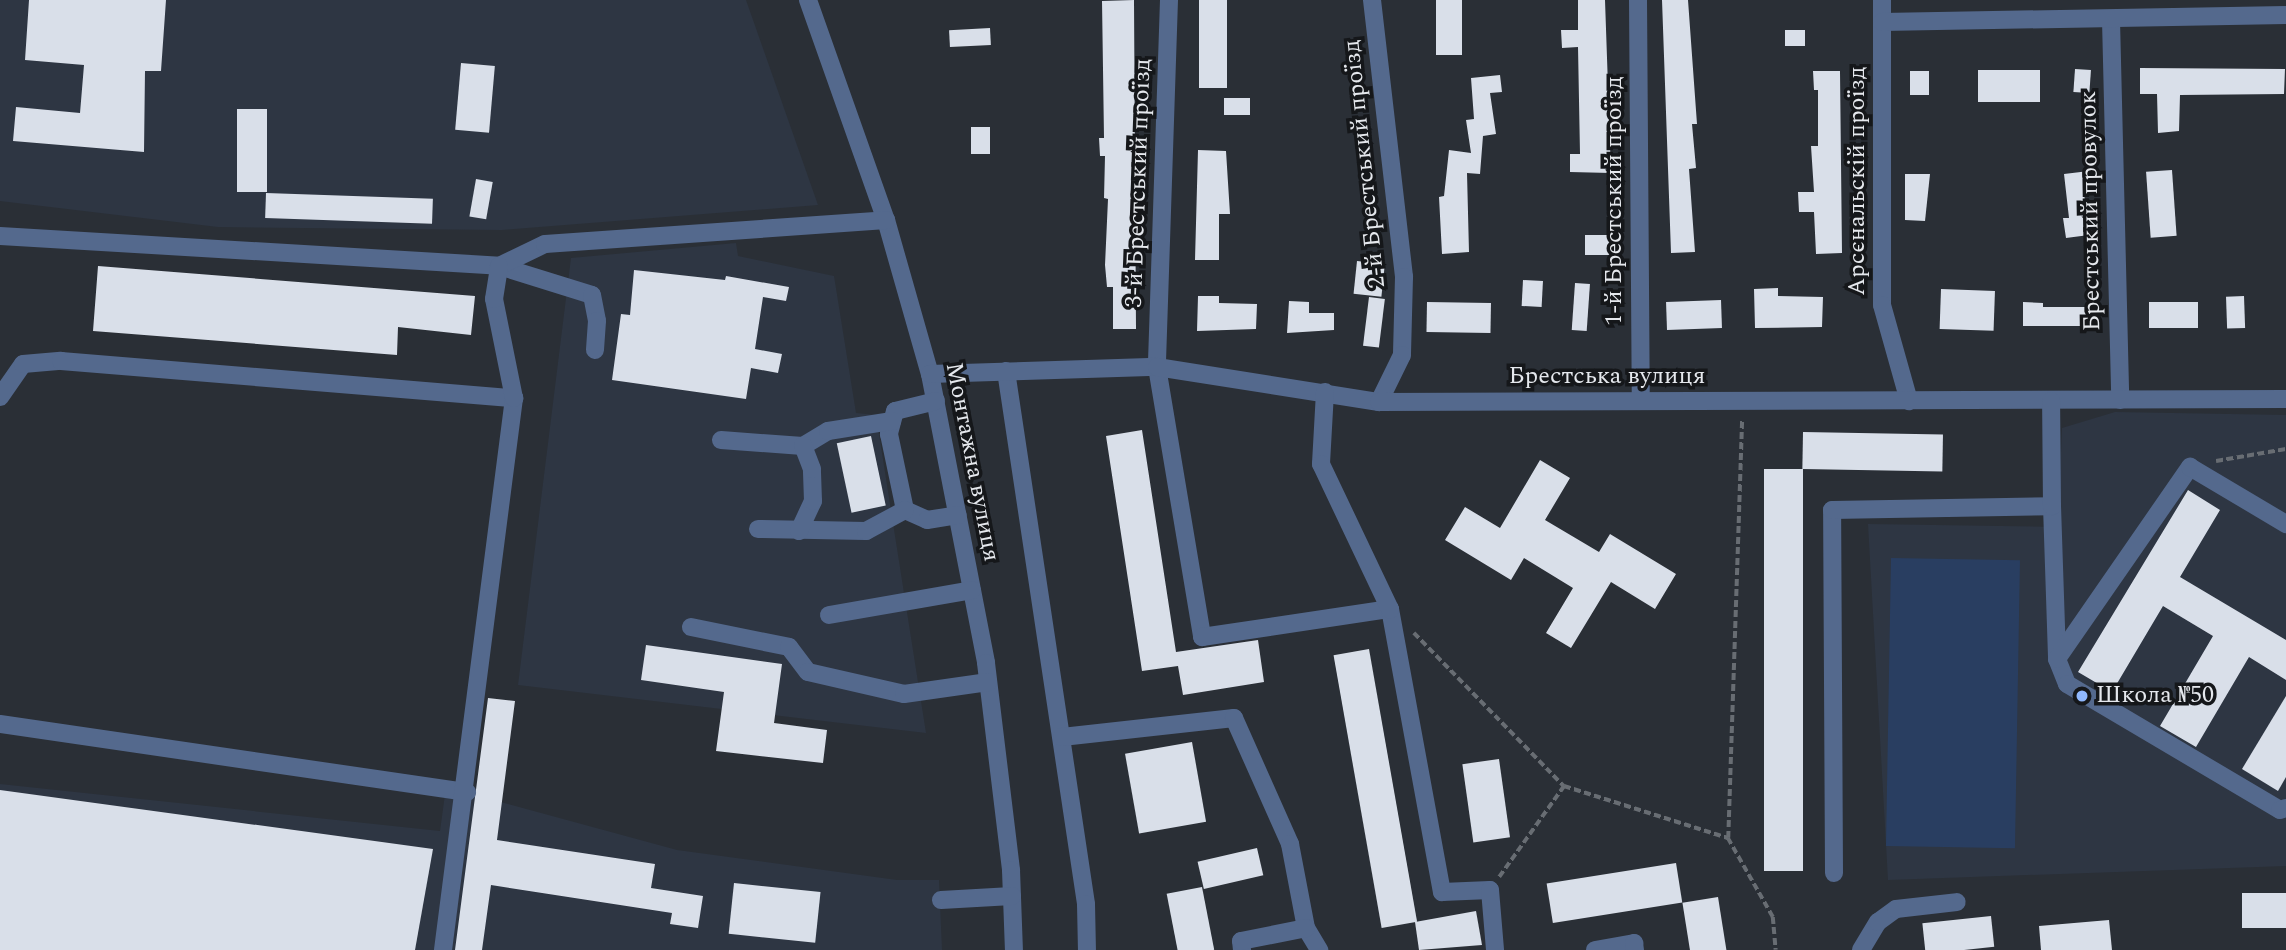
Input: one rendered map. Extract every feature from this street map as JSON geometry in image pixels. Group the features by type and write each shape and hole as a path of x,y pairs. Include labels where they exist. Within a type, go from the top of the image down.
{"street":[{"name":"Монтажна вулиця","path":"808,0 886,220 930,373 988,682 1012,896 1014,950"},
{"name":"3-й Брестський проїзд","path":"1170,0 1157,367 1202,637 1390,609"},
{"name":"2-й Брестський проїзд","path":"1372,0 1404,277 1402,355 1379,402"},
{"name":"1-й Брестський проїзд","path":"1638,0 1641,401"},
{"name":"Арсєнальскій проїзд","path":"1882,0 1882,305 1909,401"},
{"path":"1882,22 2286,15"},
{"name":"Брестський провулок","path":"2111,20 2120,400"},
{"path":"499,266 545,244 886,220"},
{"path":"0,236 499,266 592,296 597,321 594,350"},
{"path":"443,950 467,792 514,398 494,299 499,266"},
{"path":"0,397 23,364 61,361 514,398"},
{"name":"Брестська вулиця","path":"930,373 1157,367 1379,402 2286,399"},
{"path":"1006,370 1086,904 1087,950"},
{"path":"1325,392 1321,464 1390,609 1442,892 1490,890 1495,950"},
{"path":"905,510 889,434 892,421 895,411 936,401"},
{"path":"2051,401 2057,659 2067,684 2280,810 2286,808"},
{"path":"721,440 803,446 828,431 892,421"},
{"path":"799,531 813,501 812,468 803,446"},
{"path":"2057,659 2190,467 2286,524"},
{"path":"1834,873 1832,510 2052,506"},
{"path":"905,510 927,520 958,514"},
{"path":"758,529 866,531 905,510"},
{"path":"829,615 972,590"},
{"path":"691,627 789,647 808,672 904,694 988,682"},
{"path":"1062,737 1234,718 1290,844 1306,928 1319,950"},
{"path":"0,724 467,792"},
{"path":"941,900 1012,896"},
{"path":"1861,950 1878,922 1896,909 1957,902"},
{"path":"1242,950 1241,941 1306,928"},
{"path":"1595,950 1634,943 1635,950"}],"path":[{"path":"1742,418 1728,838 1773,917 1776,950"},
{"path":"2190,467 2286,449"},
{"path":"1390,609 1564,786 1728,838"},
{"path":"1490,890 1564,786"}],"shaded area":[{"path":"0,0 746,0 818,205 502,230 218,227 0,201"},
{"path":"736,243 738,256 834,276 856,413 876,415 926,733 518,685 571,258"},
{"name":"Школа №50","path":"2115,412 2286,415 2286,866 1888,880 1868,524 2058,527 2062,428"},
{"path":"1891,558 2020,560 2015,848 1886,846"},
{"path":"0,784 440,831 446,787 677,850 897,880 939,880 942,950 0,950"}],"building":[{"path":"29,0 166,0 161,71 145,71 144,152 13,141 16,107 80,113 84,65 25,60"},
{"path":"1134,0 1136,329 1113,329 1113,287 1107,287 1105,265 1108,199 1104,198 1105,156 1100,156 1099,138 1104,138 1102,1"},
{"path":"1199,0 1227,0 1227,88 1199,88"},
{"path":"1436,0 1462,0 1462,55 1436,55"},
{"path":"1578,0 1605,0 1611,173 1570,172 1570,154 1580,154 1578,47 1562,48 1561,30 1578,30"},
{"path":"1662,0 1688,0 1697,124 1692,124 1696,168 1689,169 1695,252 1671,253"},
{"path":"990,28 991,45 950,47 949,30"},
{"path":"1785,30 1805,30 1805,46 1785,46"},
{"path":"461,63 495,66 489,133 455,130"},
{"path":"2140,68 2285,69 2284,94 2180,95 2179,131 2158,133 2157,94 2140,94"},
{"path":"2075,69 2091,70 2089,93 2073,92"},
{"path":"1978,70 2040,70 2040,102 1978,102"},
{"path":"1813,71 1840,71 1842,253 1816,254 1814,212 1799,212 1798,192 1814,192 1811,146 1818,146 1818,90 1814,90"},
{"path":"1910,71 1929,71 1929,95 1910,95"},
{"path":"1500,75 1502,92 1490,93 1496,134 1483,136 1480,174 1467,173 1469,252 1442,254 1439,197 1444,196 1449,150 1471,153 1466,120 1474,119 1471,78"},
{"path":"1224,98 1250,98 1250,115 1224,115"},
{"path":"237,109 267,109 267,192 237,192"},
{"path":"971,127 990,127 990,154 971,154"},
{"path":"1198,150 1226,151 1230,214 1219,214 1219,260 1195,260"},
{"path":"2172,170 2177,236 2151,238 2146,172"},
{"path":"2089,171 2091,192 2084,193 2089,235 2066,238 2063,218 2069,218 2064,174"},
{"path":"1905,174 1930,174 1925,221 1905,220"},
{"path":"476,179 493,182 486,219 469,216"},
{"path":"266,193 433,199 432,224 265,218"},
{"path":"1585,235 1612,235 1612,255 1585,255"},
{"path":"1357,261 1385,264 1381,297 1354,294"},
{"path":"98,266 475,296 471,335 398,327 397,355 93,331"},
{"path":"634,270 725,280 726,276 789,287 786,301 763,297 755,349 782,354 778,373 751,368 746,399 612,380 621,314 630,315"},
{"path":"1523,280 1543,281 1542,307 1522,306"},
{"path":"1575,283 1590,284 1587,331 1572,330"},
{"path":"1778,288 1778,296 1823,297 1822,327 1755,328 1754,289"},
{"path":"1941,289 1995,291 1994,331 1940,329"},
{"path":"1198,296 1219,296 1219,303 1257,304 1256,329 1197,331"},
{"path":"2244,296 2245,328 2227,329 2226,297"},
{"path":"1369,297 1385,299 1379,348 1363,346"},
{"path":"1721,300 1722,328 1667,330 1666,302"},
{"path":"1289,301 1309,302 1309,313 1334,313 1334,330 1287,333"},
{"path":"1427,302 1491,303 1490,333 1426,332"},
{"path":"2023,302 2043,303 2043,307 2092,307 2092,326 2023,326"},
{"path":"2149,302 2198,302 2198,328 2149,328"},
{"path":"1142,430 1176,652 1258,640 1264,682 1183,695 1178,666 1142,671 1106,436"},
{"path":"1803,432 1943,434 1942,471 1802,469"},
{"path":"871,436 886,505 852,513 837,443"},
{"path":"1540,460 1570,478 1545,520 1599,552 1610,534 1676,574 1655,609 1611,582 1571,648 1546,633 1573,588 1524,558 1511,580 1445,540 1465,507 1500,528"},
{"path":"1764,469 1803,469 1803,871 1764,871"},
{"path":"2188,490 2220,510 2180,577 2286,640 2286,680 2249,657 2196,747 2160,726 2213,636 2163,606 2112,692 2078,672"},
{"path":"646,645 782,664 774,723 827,730 823,763 716,751 724,692 641,680"},
{"path":"1369,649 1417,922 1382,928 1334,655"},
{"path":"2286,696 2286,777 2278,791 2242,769"},
{"path":"488,698 515,701 497,840 655,864 651,888 703,896 698,928 670,924 672,913 491,885 482,950 455,950"},
{"path":"1192,742 1206,822 1139,834 1125,754"},
{"path":"1499,759 1510,837 1473,842 1462,764"},
{"path":"0,790 433,849 415,950 0,950"},
{"path":"1257,848 1263,875 1204,889 1198,862"},
{"path":"1676,863 1682,903 1553,923 1547,883"},
{"path":"734,883 821,892 815,943 729,934"},
{"path":"1202,887 1214,950 1178,950 1167,894"},
{"path":"2242,893 2286,893 2286,928 2242,928"},
{"path":"1718,897 1726,950 1690,950 1682,903"},
{"path":"1476,911 1482,945 1419,950 1415,922"},
{"path":"1991,916 1994,947 1925,950 1922,923"},
{"path":"2109,920 2112,950 2041,950 2039,926"}],"place":[{"name":"Школа №50","path":"2082,696"}]}
